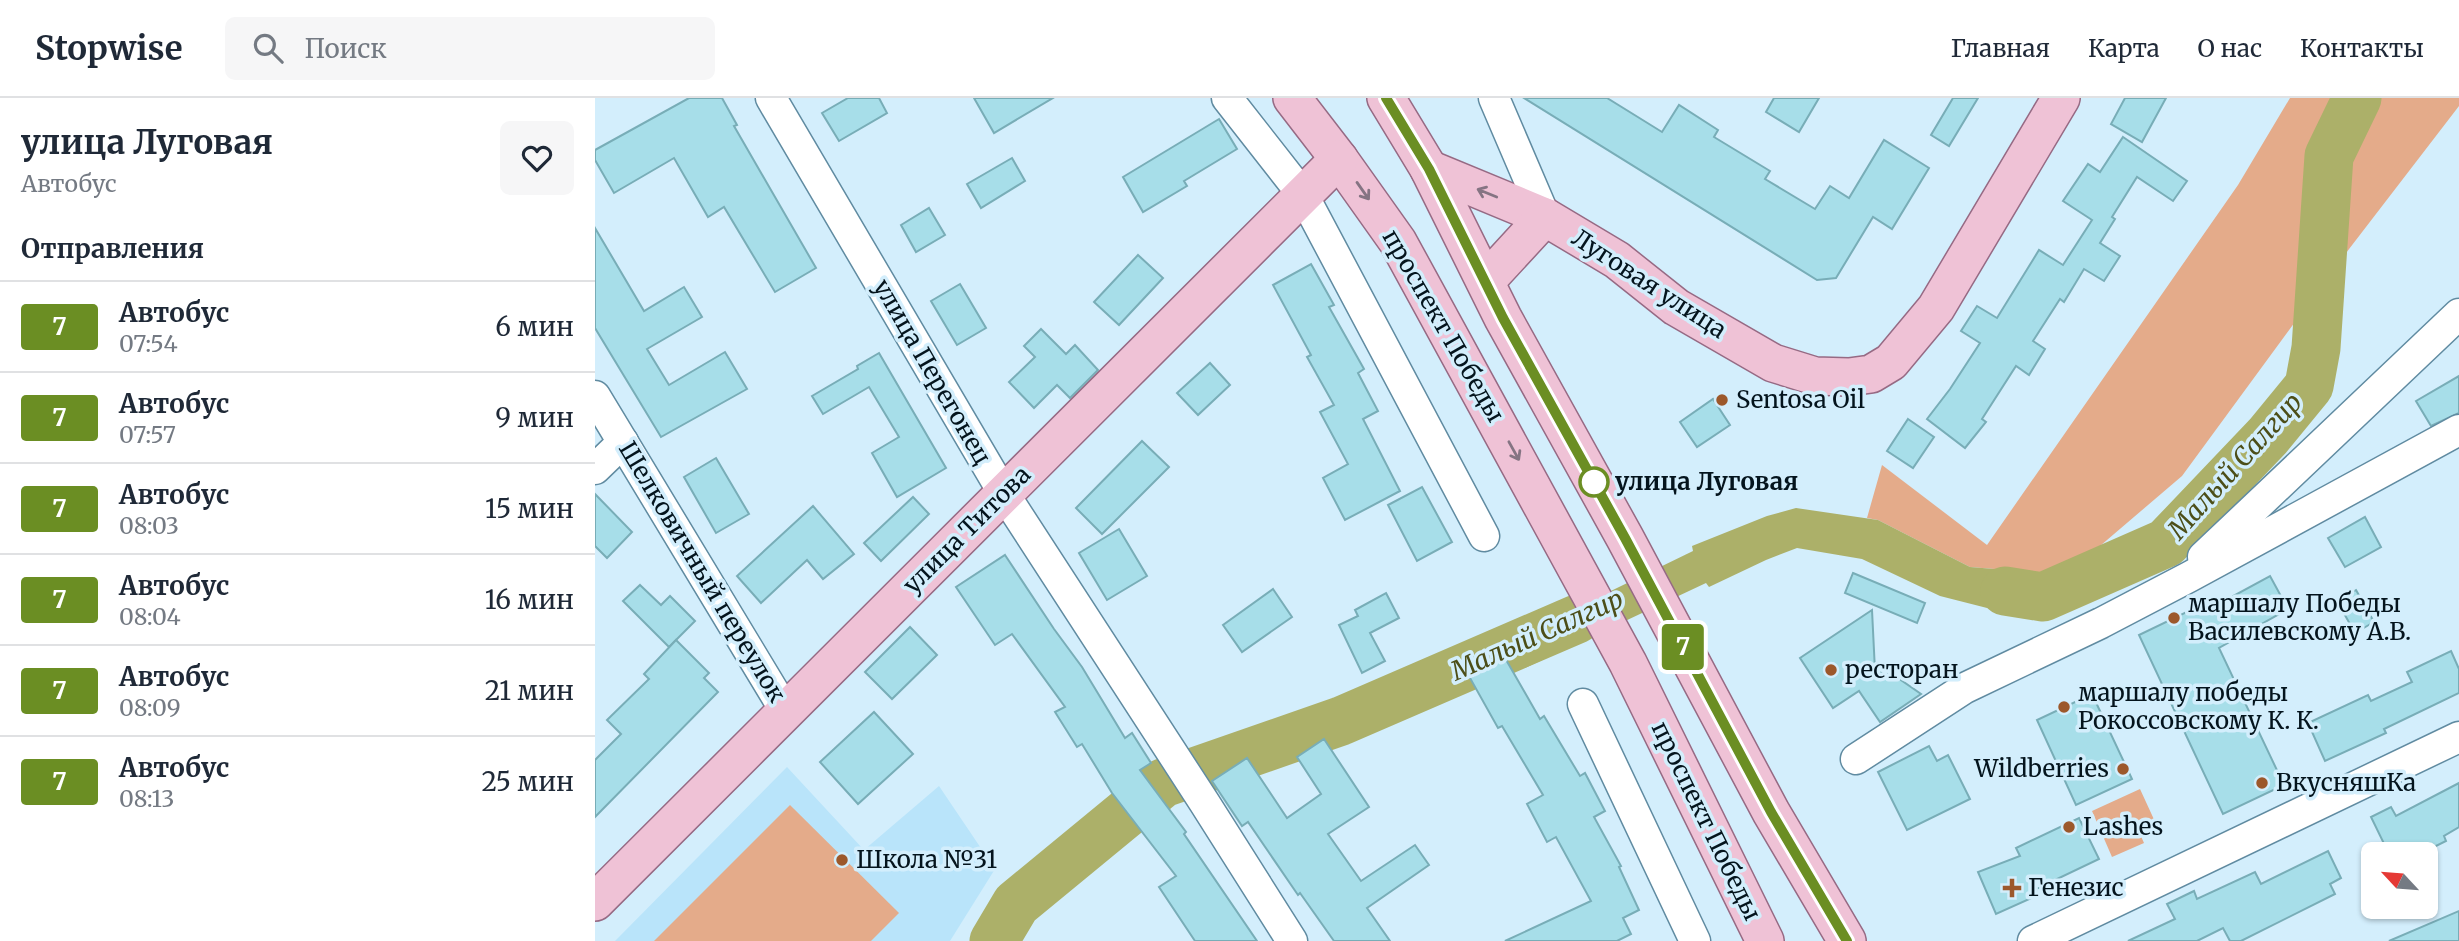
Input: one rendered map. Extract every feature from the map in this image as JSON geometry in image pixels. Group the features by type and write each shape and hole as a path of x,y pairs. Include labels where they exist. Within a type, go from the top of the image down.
{"main road":[{"name":"проспект Победы","path":"1292,98 1398,242 1577,565 1765,941"},
{"path":"1386,98 1429,169 1503,318 1625,538 1771,812 1847,941"},
{"name":"Луговая улица","path":"1429,169 1545,217 1617,260 1676,307 1773,363 1815,376 1849,377 1871,374 1891,362 1936,308 2061,98"},
{"name":"улица Титова","path":"595,902 1339,159"},
{"path":"1486,281 1545,217"}],"street":[{"name":"улица Перегонец","path":"771,98 1004,494 1292,941"},
{"path":"1227,98 1303,195 1484,536"},
{"path":"1494,98 1545,217"},
{"path":"2189,577 2198,561 2459,314"},
{"name":"Шелковичный переулок","path":"595,396 786,712"},
{"path":"1856,759 1965,688 2101,623 2459,430"},
{"path":"595,469 623,442"},
{"path":"1583,704 1695,941"},
{"path":"2033,941 2459,737"}],"shaded area":[{"path":"2290,98 2459,98 2459,106 2336,266 2182,476 2066,575 1970,567 1878,520 1867,518 1882,465 1987,545 2238,185"},
{"name":"Школа №31","path":"787,767 864,850 939,786 995,869 950,941 615,941"},
{"path":"2140,789 2157,826 2140,834 2144,843 2112,857 2092,811"},
{"path":"790,805 899,913 871,941 654,941"}],"water":[{"path":"1796,508 1878,520 1970,567 2066,575 2072,610 2055,609 2024,615 1991,609 1940,596 1862,559 1797,548 1709,587 1706,583 1525,668 1510,640 1693,551 1692,546 1767,516"}],"building":[{"path":"689,98 722,98 737,125 734,126 816,268 775,292 724,207 708,217 674,158 614,193 595,160 595,150"},
{"path":"848,98 879,98 887,113 839,141 822,113"},
{"path":"974,98 1053,98 994,133"},
{"path":"1524,98 1607,98 1662,132 1679,105 1718,130 1714,137 1770,171 1765,179 1815,209 1830,186 1849,198 1884,140 1929,168 1892,229 1873,217 1836,278 1817,280"},
{"path":"1774,98 1819,98 1799,132 1766,112"},
{"path":"1953,98 1978,98 1949,146 1931,135"},
{"path":"2125,98 2166,98 2142,142 2111,124"},
{"path":"1219,119 1237,149 1184,181 1187,186 1143,212 1123,177"},
{"path":"2123,137 2187,181 2173,201 2137,177 2112,217 2115,219 2100,243 2120,256 2104,281 2084,269 2064,302 2060,299 2033,341 2045,349 2029,375 2016,366 1982,419 1986,422 1965,448 1927,419 1980,343 1961,331 1977,306 1997,318 2039,250 2063,265 2092,220 2063,201 2088,164 2100,172"},
{"path":"1012,158 1025,181 981,208 967,184"},
{"path":"929,208 945,235 916,252 901,225"},
{"path":"595,228 644,311 684,287 702,317 647,349 669,385 725,352 747,389 661,437 595,328"},
{"path":"1138,255 1163,278 1119,325 1094,302"},
{"path":"1311,264 1334,305 1329,307 1364,369 1358,373 1378,411 1363,419 1400,491 1345,520 1323,478 1348,464 1320,412 1334,405 1307,357 1311,355 1273,285"},
{"path":"960,284 986,328 957,345 931,301"},
{"path":"1041,329 1066,354 1075,345 1098,370 1070,398 1057,385 1034,408 1009,382 1035,357 1024,346"},
{"path":"879,353 946,468 897,497 872,453 899,437 869,387 823,414 812,396 858,369 857,366"},
{"path":"1210,363 1230,385 1198,415 1177,393"},
{"path":"2459,376 2459,413 2431,426 2416,401"},
{"path":"1713,399 1730,425 1697,447 1680,422"},
{"path":"1908,419 1934,437 1913,468 1887,451"},
{"path":"1142,441 1169,467 1102,534 1076,508"},
{"path":"716,458 749,514 716,533 684,477"},
{"path":"1422,487 1452,542 1417,561 1388,505"},
{"path":"595,494 632,532 607,558 595,546"},
{"path":"913,497 929,514 881,561 864,543"},
{"path":"813,506 854,554 823,579 807,560 761,603 737,576"},
{"path":"2365,517 2381,547 2345,567 2328,538"},
{"path":"1119,529 1147,576 1107,600 1079,553"},
{"path":"1005,555 1082,667 1125,738 1132,733 1151,763 1140,770 1186,832 1184,834 1257,941 1195,941 1159,887 1176,876 1112,793 1082,744 1077,747 1055,712 1065,707 1012,634 995,645 956,587"},
{"path":"1853,573 1925,603 1917,623 1845,593"},
{"path":"2270,576 2288,609 2219,648 2284,785 2223,814 2139,635 2199,606 2202,613"},
{"path":"640,585 661,605 670,596 695,621 669,647 623,601"},
{"path":"1273,589 1292,617 1242,652 1223,625"},
{"path":"2356,590 2374,622 2355,633 2337,601"},
{"path":"1386,593 1399,618 1370,633 1385,661 1362,673 1339,625 1358,616 1355,610"},
{"path":"1872,610 1875,671 1895,676 1921,694 1880,722 1859,691 1833,708 1800,658"},
{"path":"910,627 937,655 892,699 865,672"},
{"path":"676,640 709,673 704,678 718,692 595,817 595,760 621,734 607,720 649,679 644,674"},
{"path":"2451,651 2459,669 2459,693 2384,729 2386,733 2325,761 2308,723 2368,695 2371,701 2412,682 2407,672"},
{"path":"1505,658 1540,719 1544,716 1580,776 1585,773 1605,811 1594,817 1621,866 1619,867 1639,910 1623,918 1631,934 1617,941 1505,941 1591,901 1556,837 1547,842 1527,804 1543,795 1502,726 1498,728 1470,678"},
{"path":"2092,694 2132,779 2076,805 2037,720"},
{"path":"874,712 913,754 858,804 820,762"},
{"path":"1324,739 1369,807 1328,834 1361,881 1415,845 1429,865 1367,908 1390,941 1334,941 1300,893 1298,895 1248,822 1242,826 1212,781 1247,758 1287,818 1321,794 1297,757"},
{"path":"1929,746 1937,761 1948,755 1970,799 1907,830 1878,772"},
{"path":"2459,783 2459,827 2444,836 2446,841 2438,845 2438,842 2383,842 2371,817 2391,807 2396,816"},
{"path":"2079,818 2099,859 2036,889 2038,895 1996,914 1978,872 2020,856 2016,848"},
{"path":"2328,851 2341,878 2330,884 2335,894 2241,941 2230,941 2223,928 2197,941 2128,941 2175,919 2167,904 2194,891 2197,899 2255,872 2261,884"},
{"path":"2459,911 2459,941 2389,941"}],"waterway":[{"name":"Малый Салгир","path":"2005,591 2043,597 2166,543 2268,436 2309,386 2316,348 2329,156 2357,98"},
{"name":"Малый Салгир","path":"994,941 1016,904 1163,783 1341,721 1577,619"}],"bus line":[{"name":"7","path":"1386,98 1429,169 1503,318 1625,538 1771,812 1847,941"}],"place":[{"name":"Sentosa Oil","path":"1722,400"},
{"name":"улица Луговая","path":"1594,482"},
{"name":"маршалу Победы Василевскому А.В.","path":"2174,618"},
{"name":"ресторан","path":"1831,670"},
{"name":"маршалу победы Рокоссовскому К. К.","path":"2064,707"},
{"name":"Wildberries","path":"2123,769"},
{"name":"ВкусняшКа","path":"2262,783"},
{"name":"Lashes","path":"2069,827"},
{"name":"Школа №31","path":"842,860"},
{"name":"Генезис","path":"2012,888"}]}
